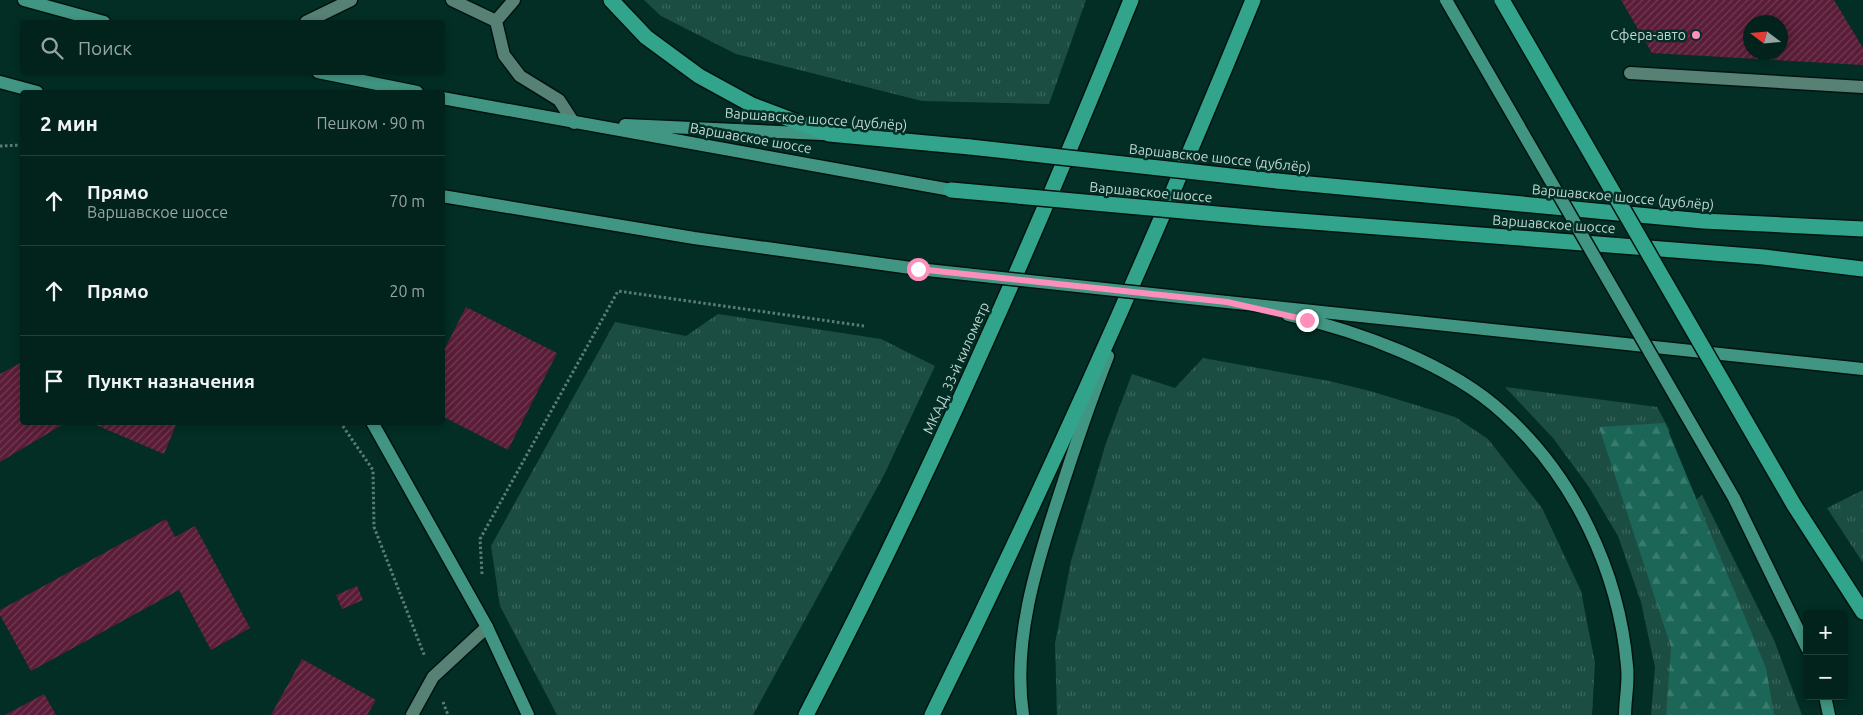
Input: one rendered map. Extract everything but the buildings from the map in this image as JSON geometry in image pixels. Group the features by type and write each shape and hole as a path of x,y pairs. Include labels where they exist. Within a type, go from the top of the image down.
{"highway":[{"path":"611,0 646,37 699,76 752,105 829,134"},
{"path":"1093,93 1121,0"},
{"name":"МКАД, 33-й километр","path":"806,715 905,517 968,381 1093,93 1131,0"},
{"path":"932,715 1014,548 1138,274 1252,0"},
{"path":"1502,0 1794,505 1863,612"},
{"name":"Варшавское шоссе (дублёр)","path":"829,134 970,147 1277,181 1703,221 1863,229"},
{"name":"Варшавское шоссе","path":"951,190 1261,218 1764,257 1863,269"}],"main road":[{"path":"24,0 97,20"},
{"path":"1446,0 1734,498 1803,640"},
{"path":"333,75 407,90"},
{"path":"0,82 25,90"},
{"name":"Варшавское шоссе","path":"445,99 951,190"},
{"name":"Варшавское шоссе (дублёр)","path":"574,123 829,134"},
{"path":"445,196 694,238 918,269 1863,369"},
{"path":"1023,715 1020,694 1023,633 1042,548 1082,424 1138,274"},
{"path":"1227,302 1307,320 1390,346 1453,377 1503,412 1541,453 1572,496 1598,546 1617,606 1627,667 1624,715"},
{"path":"374,425 487,627 528,715"},
{"path":"1826,700 1829,715"}],"lane":[{"path":"310,20 351,0"},
{"path":"452,0 496,21"},
{"path":"496,21 514,0"},
{"path":"496,21 504,55 520,76 559,100 574,123"},
{"path":"1630,73 1863,86"},
{"path":"412,715 433,677 487,627"}],"path":[{"path":"0,146 20,145"},
{"path":"483,578 480,539 618,291 864,326"},
{"path":"342,425 373,470 374,527 448,715"}],"green space":[{"path":"644,0 1086,0 1049,104 922,101 736,54 661,16"},
{"path":"718,314 881,339 935,366 884,475 753,715 557,715 500,606 491,546 615,322 686,336"},
{"path":"1203,358 1329,381 1370,391 1455,417 1488,439 1542,508 1581,591 1595,663 1592,715 1057,715 1055,643 1071,561 1106,443 1132,374 1175,388"},
{"path":"1505,387 1657,407 1670,431 1649,450 1656,530 1702,495 1774,640 1802,715 1651,715 1655,667 1641,602 1618,536 1589,487 1553,438"},
{"path":"1665,423 1766,668 1774,715 1666,715 1671,647 1599,427"},
{"path":"1863,490 1863,563 1827,508"}],"place":[{"name":"Сфера-авто","path":"1696,35"}],"route":[{"path":"918,269 1227,302 1307,320"}]}
